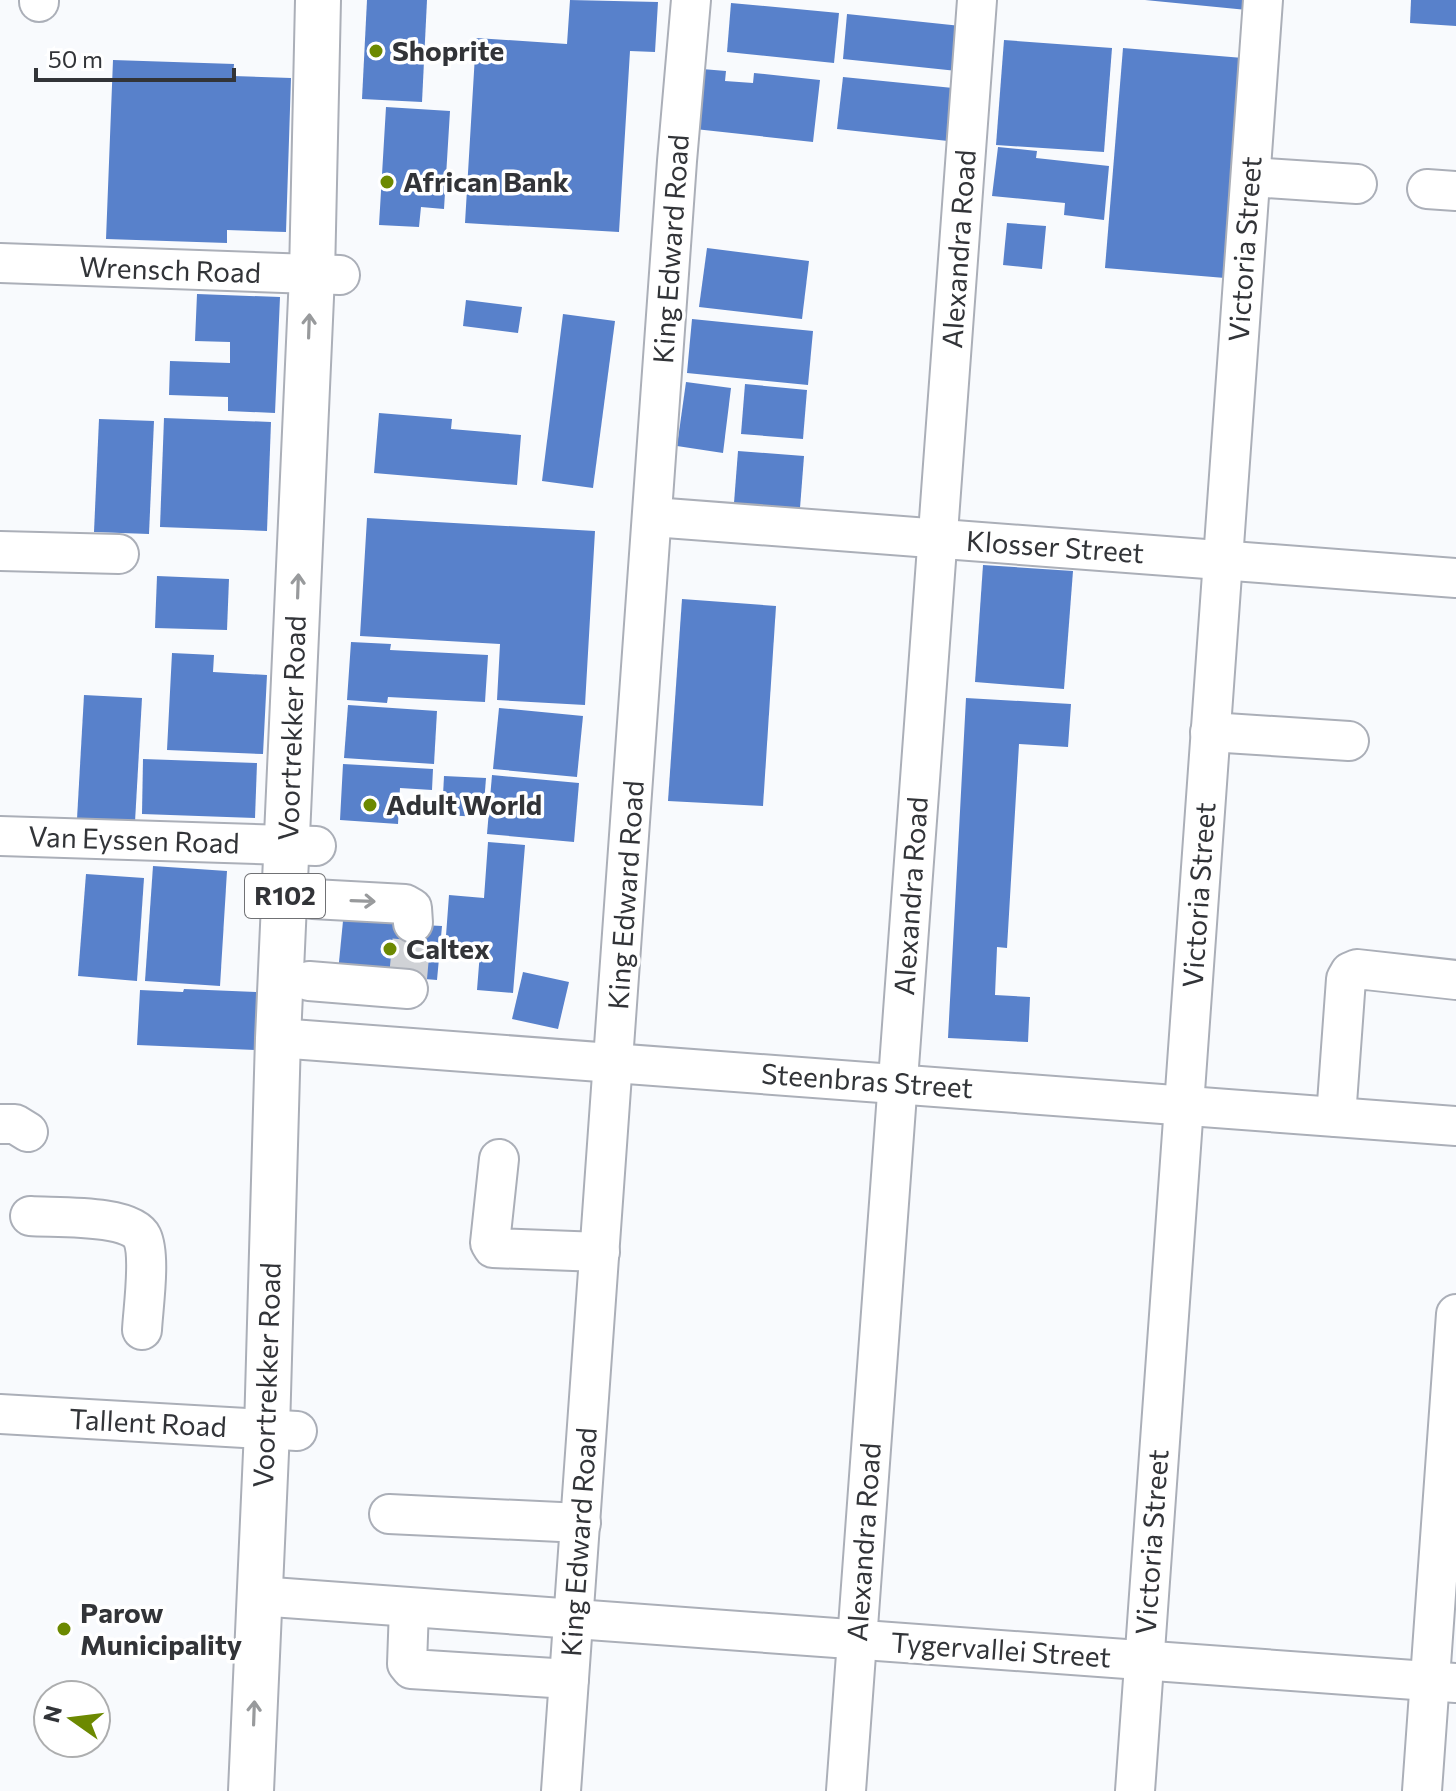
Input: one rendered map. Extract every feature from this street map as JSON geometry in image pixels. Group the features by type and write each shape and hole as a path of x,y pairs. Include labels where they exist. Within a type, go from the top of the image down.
{"main road":[{"name":"Voortrekker Road","path":"318,0 326,275"},
{"name":"Voortrekker Road","path":"251,1791 271,1597 282,1431 292,1038 326,275 346,0"},
{"name":"Voortrekker Road","path":"292,1038 309,981 313,899 301,845"},
{"name":"Voortrekker Road","path":"271,1597 280,1791"}],"street":[{"name":"King Edward Road","path":"561,1791 691,0"},
{"name":"Alexandra Road","path":"846,1791 977,0"},
{"name":"Victoria Street","path":"1135,1791 1263,0"},
{"path":"1251,177 1357,184"},
{"name":"Wrensch Road","path":"0,263 326,275"},
{"name":"Klosser Street","path":"653,517 1456,578"},
{"path":"0,551 119,554"},
{"path":"1210,732 1349,741"},
{"name":"Van Eyssen Road","path":"0,836 301,845"},
{"path":"313,899 400,903 412,916"},
{"path":"1336,1117 1346,979 1350,972 1357,969 1456,980"},
{"path":"309,981 408,984 404,1046"},
{"name":"Steenbras Street","path":"292,1038 1456,1126"},
{"path":"499,1159 490,1243 493,1248 600,1252"},
{"path":"30,1216 124,1222 138,1231 144,1245 142,1330"},
{"path":"1422,1791 1443,1682 1456,1314"},
{"name":"Tallent Road","path":"0,1414 282,1431"},
{"path":"389,1514 581,1523"},
{"name":"Tygervallei Street","path":"271,1597 1443,1682"},
{"path":"409,1608 407,1664 411,1669 569,1679"}],"building":[{"path":"367,0 427,0 422,102 362,99"},
{"path":"570,0 658,2 655,52 630,51 619,232 465,223 476,38 567,44"},
{"path":"1145,0 1248,0 1247,10"},
{"path":"1411,0 1456,0 1456,26 1410,23"},
{"path":"731,3 839,13 834,63 727,52"},
{"path":"847,14 961,26 957,71 843,59"},
{"path":"1004,40 1112,48 1104,152 996,145"},
{"path":"1123,48 1243,58 1225,278 1105,268"},
{"path":"113,60 234,64 233,76 291,78 286,232 227,230 227,243 106,239"},
{"path":"702,69 726,71 725,81 753,83 754,73 820,80 813,142 695,129"},
{"path":"843,77 953,88 948,141 837,129"},
{"path":"386,107 450,111 444,209 421,207 419,227 379,225"},
{"path":"998,147 1037,151 1036,158 1109,166 1104,220 1064,215 1065,203 992,196"},
{"path":"1007,223 1046,226 1042,269 1003,265"},
{"path":"707,248 809,261 802,319 699,307"},
{"path":"197,294 280,297 275,413 228,411 228,397 169,395 170,361 230,363 230,342 195,341"},
{"path":"466,300 522,307 518,333 463,326"},
{"path":"563,314 615,321 593,488 542,481"},
{"path":"692,319 813,331 808,385 687,373"},
{"path":"686,382 731,388 723,453 677,446"},
{"path":"745,384 807,390 803,439 741,434"},
{"path":"379,413 452,419 451,429 521,435 517,485 374,473"},
{"path":"164,418 271,422 267,531 160,527"},
{"path":"99,419 154,421 149,534 94,532"},
{"path":"738,451 804,456 800,508 734,503"},
{"path":"367,518 595,531 585,705 497,700 500,644 360,636"},
{"path":"983,565 1073,571 1064,689 975,682"},
{"path":"157,576 229,579 227,630 155,628"},
{"path":"682,599 776,606 763,806 668,801"},
{"path":"351,642 391,644 390,650 488,655 485,702 388,697 387,703 347,700"},
{"path":"172,653 214,655 213,672 267,675 263,754 167,750"},
{"path":"84,695 142,698 135,822 77,819"},
{"path":"966,698 1071,704 1068,747 1019,744 1007,948 997,947 995,995 1030,997 1028,1042 948,1038"},
{"path":"348,705 437,711 434,764 344,758"},
{"path":"499,708 583,716 577,777 493,769"},
{"path":"143,759 257,763 255,818 142,814"},
{"name":"Adult World","path":"343,764 433,769 432,790 400,788 398,824 340,820"},
{"path":"492,775 579,783 574,842 487,834"},
{"path":"444,776 486,778 483,817 442,815"},
{"path":"488,842 525,845 513,993 477,990 480,952 445,949 449,895 484,898"},
{"path":"153,866 227,871 220,986 145,981"},
{"path":"86,874 144,878 137,981 78,976"},
{"name":"Caltex","path":"343,921 442,926 437,980 338,972"},
{"path":"523,972 569,982 558,1029 512,1019"},
{"path":"184,989 257,992 255,1050 137,1045 140,990 183,992"}],"tunnel":[{"path":"408,978 413,923"}],"place":[{"name":"Shoprite","path":"376,51"},
{"name":"African Bank","path":"387,182"},
{"name":"Adult World","path":"370,805"},
{"name":"Caltex","path":"390,949"},
{"name":"Parow Municipality","path":"64,1629"}]}
